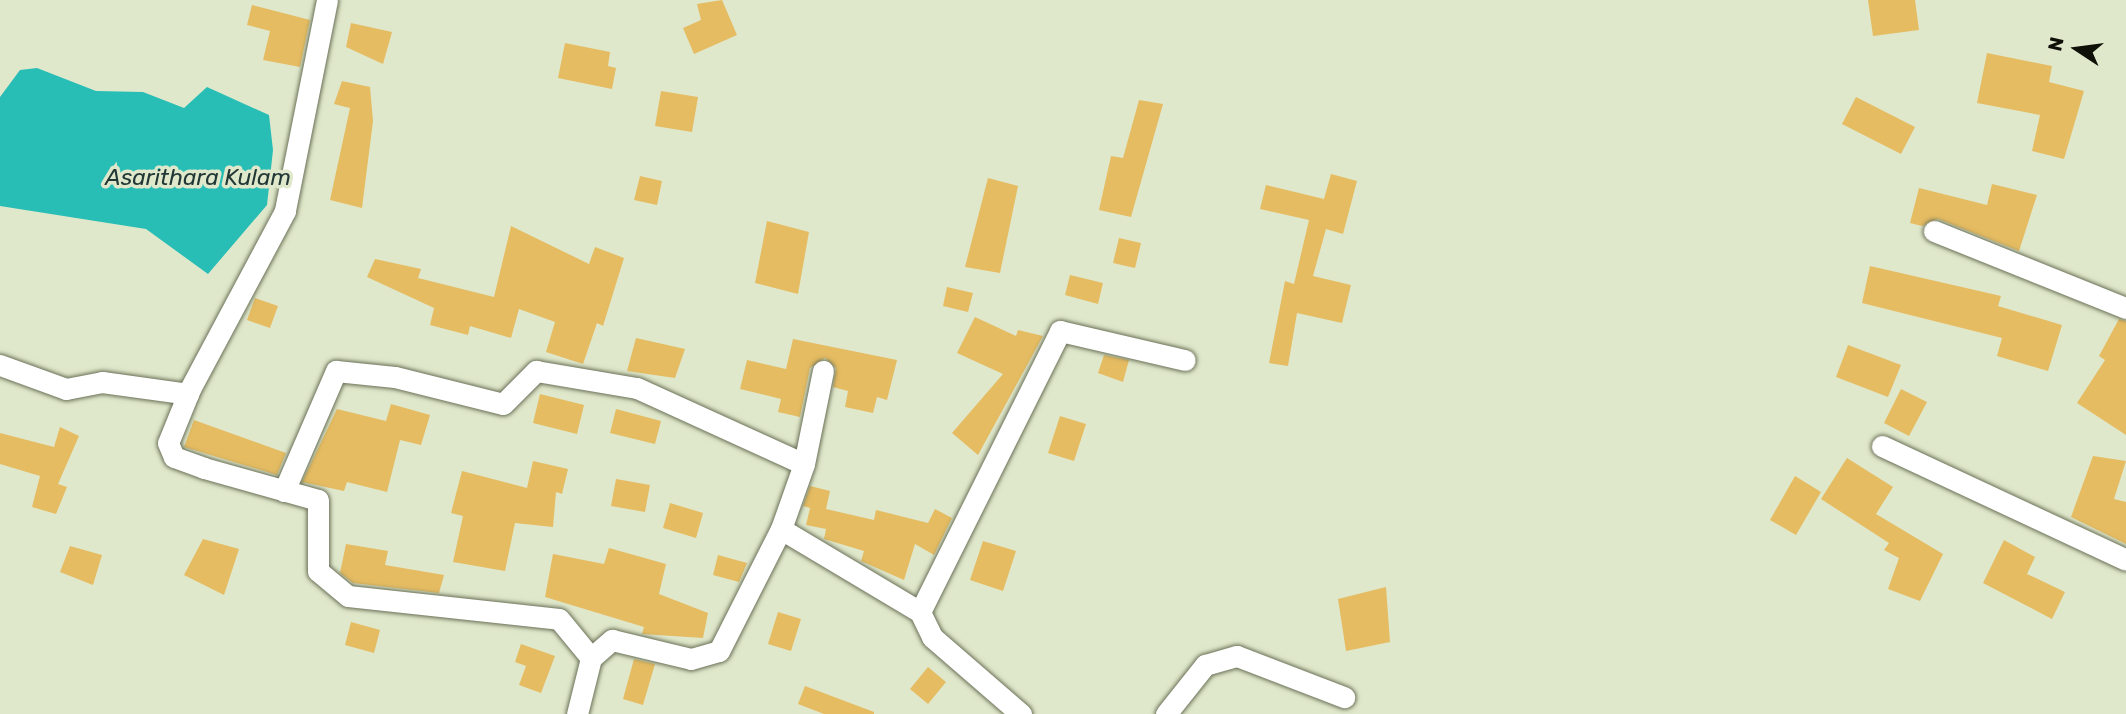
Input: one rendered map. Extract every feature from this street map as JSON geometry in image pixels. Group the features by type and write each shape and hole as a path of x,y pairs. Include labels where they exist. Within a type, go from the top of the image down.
{"street":[{"path":"327,0 285,211 188,394 168,443 174,457 318,500 318,571 348,596 559,619 591,658"},
{"path":"1934,231 2126,308"},
{"path":"920,612 1060,331 1185,360"},
{"path":"0,365 66,389 102,382 188,394"},
{"path":"284,491 336,371 395,377 503,404 536,371 637,388 804,464"},
{"path":"577,714 591,658 612,640 691,659 719,651 781,530 804,464 824,371"},
{"path":"1882,446 2126,560"},
{"path":"781,530 920,612 932,636 1021,714"},
{"path":"1166,714 1205,665 1237,656 1344,697"}],"water":[{"name":"Asarithara Kulam","path":"37,68 96,91 143,92 184,108 207,87 269,115 273,150 267,205 208,274 146,229 0,206 0,97 20,70"}],"building":[{"path":"722,0 737,35 694,54 683,28 701,20 697,4"},
{"path":"1868,0 1915,0 1919,30 1873,36"},
{"path":"252,5 310,20 300,67 263,60 270,31 247,25"},
{"path":"351,23 392,32 383,64 346,47"},
{"path":"565,43 610,52 608,66 616,68 612,89 558,78"},
{"path":"1987,53 2052,66 2049,82 2084,91 2064,159 2032,151 2040,115 1977,103"},
{"path":"342,81 370,87 373,121 362,208 330,200 350,108 334,104"},
{"path":"661,91 698,97 692,132 655,126"},
{"path":"1856,97 1915,127 1901,154 1842,124"},
{"path":"1139,100 1163,104 1131,217 1099,210 1111,156 1123,158"},
{"path":"1331,174 1357,181 1343,234 1326,229 1313,276 1351,285 1342,323 1297,313 1288,366 1269,363 1285,281 1294,284 1309,220 1260,209 1266,185 1324,199"},
{"path":"640,176 662,181 657,205 634,200"},
{"path":"988,178 1018,186 1000,273 965,267"},
{"path":"1992,184 2037,195 2019,251 1938,219 1922,226 1910,223 1919,188 1987,205"},
{"path":"767,221 809,232 798,294 755,283"},
{"path":"511,226 589,264 595,247 624,258 603,326 597,323 583,364 546,352 555,322 519,309 511,338 470,326 468,335 430,325 434,308 367,277 375,259 421,269 418,278 494,297"},
{"path":"1119,238 1141,243 1135,268 1113,263"},
{"path":"1870,266 2001,296 1998,306 2062,325 2048,371 1997,356 2002,338 1862,303"},
{"path":"1070,275 1103,283 1098,304 1065,295"},
{"path":"947,287 973,293 968,312 943,306"},
{"path":"255,298 278,306 270,328 247,320"},
{"path":"975,317 1016,336 1018,330 1043,336 978,455 952,433 1003,374 957,353"},
{"path":"2119,319 2126,321 2126,435 2077,403 2105,360 2099,356"},
{"path":"636,338 685,349 675,378 627,371"},
{"path":"793,339 897,360 887,400 877,397 873,413 845,407 848,391 833,387 836,368 825,358 810,368 800,417 778,412 781,399 740,389 747,360 786,369"},
{"path":"1848,345 1901,365 1888,397 1836,377"},
{"path":"1104,355 1129,360 1123,382 1098,373"},
{"path":"1901,389 1927,402 1909,436 1884,423"},
{"path":"540,394 584,405 577,434 533,423"},
{"path":"391,404 430,415 421,445 400,440 387,492 347,482 344,491 302,482 337,409 386,421"},
{"path":"616,409 661,421 655,444 610,433"},
{"path":"1060,416 1086,424 1074,461 1048,453"},
{"path":"194,420 286,453 277,475 184,447"},
{"path":"60,427 79,436 58,484 67,487 56,514 32,507 40,476 0,464 0,433 54,447"},
{"path":"2093,456 2126,461 2114,499 2126,502 2126,544 2071,517"},
{"path":"1847,458 1893,487 1876,514 1943,554 1920,601 1888,589 1899,558 1884,550 1889,543 1821,499"},
{"path":"533,461 568,469 562,494 556,492 553,527 515,523 505,571 453,562 463,516 451,513 462,471 527,488"},
{"path":"1795,476 1821,492 1796,535 1770,520"},
{"path":"616,479 650,485 645,512 611,506"},
{"path":"810,486 830,491 826,509 874,520 876,510 928,523 935,509 952,518 934,555 915,544 904,580 861,561 864,551 824,539 826,529 806,525 810,508 803,506"},
{"path":"670,503 703,513 696,538 663,528"},
{"path":"203,539 239,549 224,595 184,575"},
{"path":"2004,540 2035,557 2027,574 2065,592 2052,619 1983,583"},
{"path":"983,541 1016,551 1003,591 970,580"},
{"path":"346,544 388,551 385,565 444,575 439,593 353,583 340,573"},
{"path":"70,546 102,555 93,585 60,572"},
{"path":"609,548 666,564 659,594 708,613 703,638 642,634 644,627 545,597 553,554 604,564"},
{"path":"718,555 747,563 739,582 713,575"},
{"path":"1386,587 1390,642 1346,651 1338,599"},
{"path":"778,612 801,619 791,651 768,644"},
{"path":"351,622 380,630 374,653 345,645"},
{"path":"521,644 555,656 541,693 519,685 526,666 515,662"},
{"path":"634,659 655,664 643,705 623,699"},
{"path":"928,667 946,682 928,704 910,689"},
{"path":"805,686 874,714 824,714 798,704"}]}
